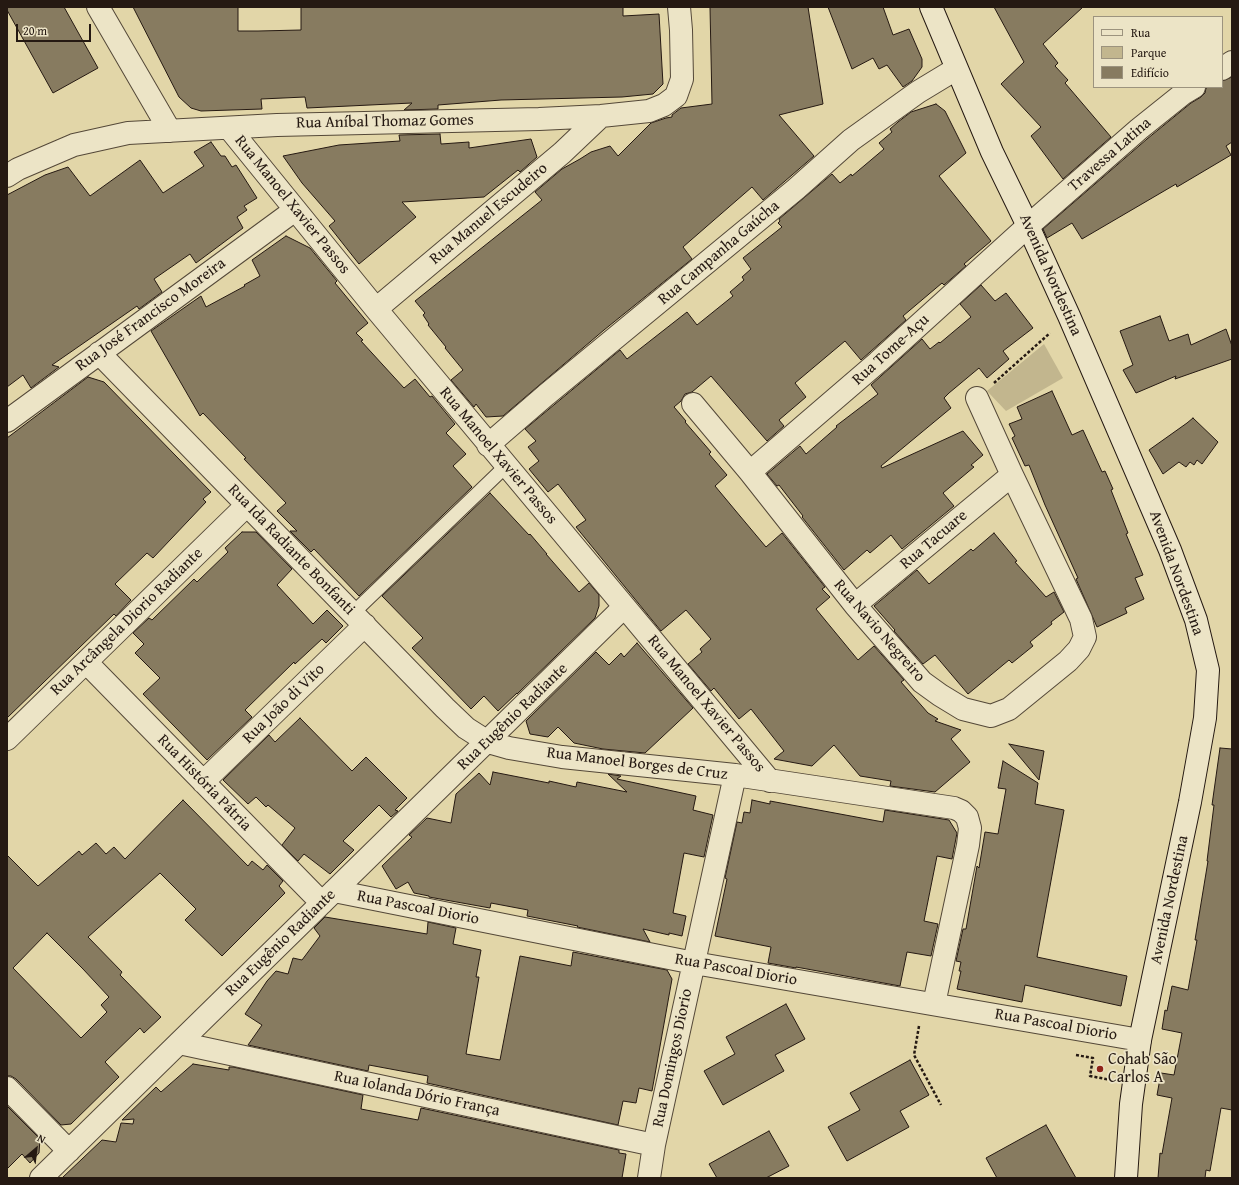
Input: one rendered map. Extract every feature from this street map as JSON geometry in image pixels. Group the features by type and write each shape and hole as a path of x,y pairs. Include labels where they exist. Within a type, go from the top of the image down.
{"street":[{"path":"98,7 170,131"},
{"name":"Rua Aníbal Thomaz Gomes","path":"7,176 18,169 74,145 128,134 277,125 539,119 601,116 649,111 664,105 676,96 682,79 679,7"},
{"name":"Avenida Nordestina","path":"931,7 992,152 1069,316 1170,550 1196,620 1208,670 1205,718 1190,802 1140,1040 1134,1084 1126,1178"},
{"path":"1223,67 1232,62"},
{"name":"Rua Campanha Gaúcha","path":"488,445 796,190 852,140 918,92 956,69"},
{"name":"Travessa Latina","path":"1028,226 1139,129 1192,88"},
{"name":"Rua Manuel Escudeiro","path":"376,309 562,153 601,116"},
{"name":"Rua Manoel Xavier Passos","path":"229,128 488,445 770,781"},
{"name":"Rua José Francisco Moreira","path":"7,421 295,210"},
{"name":"Rua Tome-Açu","path":"750,472 878,362 1028,226"},
{"name":"Rua Ida Radiante Bonfanti","path":"99,353 445,708 466,728 488,742"},
{"name":"Rua Navio Negreiro","path":"694,404 855,605 922,682 963,710 991,716 1009,710 1068,661 1079,649 1085,637 1081,619 977,398"},
{"name":"Rua Tacuare","path":"855,605 1012,475"},
{"name":"Rua Arcângela Diorio Radiante","path":"7,739 247,505"},
{"name":"Rua Eugênio Radiante","path":"41,1178 488,742 624,607"},
{"name":"Rua João di Vito","path":"203,782 359,619"},
{"name":"Rua História Pátria","path":"86,662 203,782 328,897"},
{"name":"Rua Manoel Borges de Cruz","path":"488,742 509,748 562,757 735,775 954,808 961,811 967,817 970,828 968,845 934,1004"},
{"name":"Rua Domingos Diorio","path":"649,1178 654,1144 735,775"},
{"name":"Rua Pascoal Diorio","path":"328,897 694,963 1140,1040"},
{"name":"Rua Iolanda Dório França","path":"179,1043 654,1144"},
{"path":"7,1088 69,1151"}],"lane":[{"path":"359,619 506,466"}],"path":[{"path":"977,398 1069,316"},
{"path":"926,1027 919,1025 914,1055 941,1105"},
{"path":"1070,1054 1093,1058 1090,1076 1134,1084"}],"green space":[{"path":"1044,344 1063,378 1006,411 987,391"}],"building":[{"path":"7,7 64,7 98,68 53,93 7,10"},
{"path":"133,7 238,7 238,31 258,31 301,30 301,7 623,7 623,16 659,14 663,84 653,94 622,97 501,100 438,105 438,109 404,110 412,103 307,108 305,97 261,99 262,109 201,111 191,108 179,97"},
{"path":"710,7 808,7 823,104 779,115 814,156 763,200 752,187 683,247 692,259 604,330 503,416 486,417 476,404 474,407 451,380 463,370 428,325 429,324 423,315 425,313 415,301 542,200 535,192 562,169 591,152 610,146 618,156 651,123 672,117 672,115 681,108 712,104"},
{"path":"828,7 883,7 893,35 909,29 922,59 922,67 912,81 903,87 887,65 879,69 873,58 852,69"},
{"path":"994,7 1083,7 1043,44 1058,63 1055,66 1068,80 1065,83 1111,137 1063,179 1031,136 1041,127 1001,84 1024,62"},
{"path":"1232,77 1232,142 1226,146 1231,155 1177,187 1176,184 1082,239 1072,223 1047,238 1043,229 1147,139 1191,103 1201,97 1205,93 1206,88 1223,88 1223,81"},
{"path":"936,104 945,111 966,153 939,176 991,241 964,264 966,266 944,285 942,283 903,316 906,320 861,360 845,341 795,383 806,397 779,420 784,426 767,441 711,376 692,392 685,394 681,401 674,407 711,452 709,454 727,475 715,486 766,547 782,533 825,587 822,589 830,597 816,609 858,660 874,646 904,680 901,682 928,713 938,719 935,721 961,730 951,739 970,762 935,792 890,786 891,781 860,776 834,745 812,766 774,759 784,751 751,709 739,719 714,688 711,691 688,664 702,652 700,649 711,639 686,610 661,631 576,527 586,520 558,484 548,492 529,469 539,461 528,447 536,441 525,429 620,350 627,359 687,312 697,325 733,296 730,292 744,280 742,277 751,269 743,258 782,227 778,223 780,221 779,219 832,174 840,183 851,174 852,176 884,149 879,143 892,132 890,129 898,122 911,112"},
{"path":"440,134 441,144 469,142 469,148 531,139 537,157 520,172 518,170 484,197 402,202 416,217 359,264 329,226 335,221 302,183 283,156 339,145 400,141 399,135"},
{"path":"211,142 221,156 225,156 232,167 236,165 257,198 244,206 247,210 237,217 243,228 196,263 190,254 154,279 162,292 139,309 137,306 52,365 59,367 31,388 23,375 7,387 7,195 45,175 68,167 90,196 140,160 163,193 204,166 194,152"},
{"path":"286,236 310,248 337,281 335,283 368,323 356,333 363,340 361,341 404,388 415,379 430,397 432,396 455,424 446,433 466,454 453,466 472,487 359,596 314,549 311,552 290,531 297,531 277,511 286,503 203,413 200,416 151,331 201,296 206,307 245,286 244,285 260,276 252,260"},
{"path":"981,285 995,301 1006,293 1033,328 1003,351 1009,359 987,378 979,368 949,393 944,398 951,408 881,466 882,468 963,431 983,455 971,465 974,467 943,493 954,506 902,549 891,535 870,553 867,550 844,570 779,485 777,486 767,474 800,446 806,454 837,427 836,426 878,394 871,385 922,339 930,349 939,342 940,343 971,317 960,304"},
{"path":"1160,316 1169,341 1188,334 1191,345 1226,329 1232,346 1232,359 1175,379 1176,376 1136,393 1123,370 1133,365 1120,331"},
{"path":"88,377 104,382 211,492 203,499 206,502 153,558 147,553 115,584 131,600 116,616 114,614 7,718 7,438"},
{"path":"1052,391 1072,435 1083,430 1102,472 1105,471 1113,489 1111,490 1128,533 1126,534 1143,575 1135,578 1144,599 1125,608 1127,613 1097,627 1076,579 1078,578 1045,505 1029,465 1025,466 1012,438 1015,436 1009,424 1022,419 1017,407"},
{"path":"1193,418 1218,442 1202,464 1197,460 1194,465 1190,462 1186,467 1179,462 1163,474 1149,450"},
{"path":"490,493 529,535 530,534 579,592 589,583 599,595 599,606 595,618 498,711 484,696 471,709 412,648 423,638 382,596"},
{"path":"242,532 256,532 292,569 277,585 313,624 327,610 343,626 326,643 322,639 295,664 294,662 245,710 252,717 207,760 143,694 160,678 135,653 144,644 133,633 149,618 152,620 194,579 197,582 228,552 225,548"},
{"path":"994,533 1017,561 1015,562 1046,597 1054,592 1064,612 1030,642 1033,646 1012,663 1009,660 968,694 935,655 923,664 874,606 917,570 929,584 971,549 973,551"},
{"path":"637,643 693,708 645,753 603,749 574,743 558,727 548,737 530,734 526,721 596,652 609,665 621,653 624,657"},
{"path":"300,718 352,771 366,757 407,798 395,810 398,811 391,817 379,805 343,841 354,850 330,874 304,854 298,861 282,845 295,828 268,805 266,807 256,797 248,804 223,780 269,735 275,742"},
{"path":"1009,744 1044,751 1039,780"},
{"path":"1220,748 1232,749 1232,1110 1221,1108 1210,1171 1206,1170 1205,1178 1158,1178 1160,1153 1162,1154 1172,1098 1157,1095 1161,1073 1174,1075 1182,1033 1162,1029 1165,1010 1167,1011 1172,986 1188,990 1197,940 1195,940 1208,861 1214,805 1212,805"},
{"path":"1003,761 1038,783 1035,804 1064,810 1037,957 1127,976 1121,1006 1025,985 1022,1002 957,989 961,971 959,971 961,962 956,961 963,929 966,929 977,866 979,868 985,832 998,834 1006,789 998,788"},
{"path":"493,772 549,783 549,781 576,787 577,782 627,792 608,774 621,776 617,779 696,796 693,810 713,815 704,857 684,853 673,913 686,916 682,936 669,933 669,935 643,929 650,942 527,916 528,910 491,903 490,908 429,897 414,893 408,882 396,889 382,866 412,837 409,835 427,818 451,823 456,794 479,773 490,785"},
{"path":"183,800 248,866 252,861 263,870 267,865 283,881 279,886 285,893 222,956 185,920 196,909 160,873 88,937 122,972 120,975 161,1017 144,1033 140,1028 105,1062 119,1077 71,1124 61,1125 16,1079 11,1076 7,1076 7,855 38,886 79,851 82,855 96,843 106,854 114,847 125,859","holes":["47,933 109,997 101,1005 107,1012 81,1038 13,968"]},
{"path":"752,800 770,804 770,801 883,822 885,810 949,820 957,833 952,859 937,856 924,921 938,924 931,956 907,952 900,986 768,963 771,947 715,936 737,822 742,823 744,812 750,813"},
{"path":"325,917 427,934 428,922 456,928 453,944 481,950 476,977 479,977 466,1054 500,1060 520,956 571,966 573,952 667,970 672,979 652,1091 639,1088 636,1103 623,1101 618,1125 427,1083 428,1076 369,1065 368,1071 248,1045 262,1025 245,1014 267,981 276,971 288,974 293,958 302,960 320,936 314,928"},
{"path":"786,1004 805,1039 775,1055 784,1071 723,1105 704,1071 735,1054 726,1037"},
{"path":"910,1060 929,1095 900,1111 909,1127 847,1161 828,1127 860,1110 850,1093"},
{"path":"193,1064 229,1070 229,1067 233,1067 363,1095 361,1109 418,1120 421,1108 619,1150 619,1153 626,1154 622,1178 62,1178 102,1140 116,1142 121,1123 133,1124 134,1119 122,1120 156,1087 161,1092"},
{"path":"7,1106 40,1139 39,1153 30,1163 22,1154 7,1169"},
{"path":"1046,1125 1076,1178 997,1178 986,1158"},
{"path":"769,1131 789,1166 766,1178 717,1178 709,1164"}],"place":[{"name":"Cohab São Carlos A","path":"1100,1069"}]}
